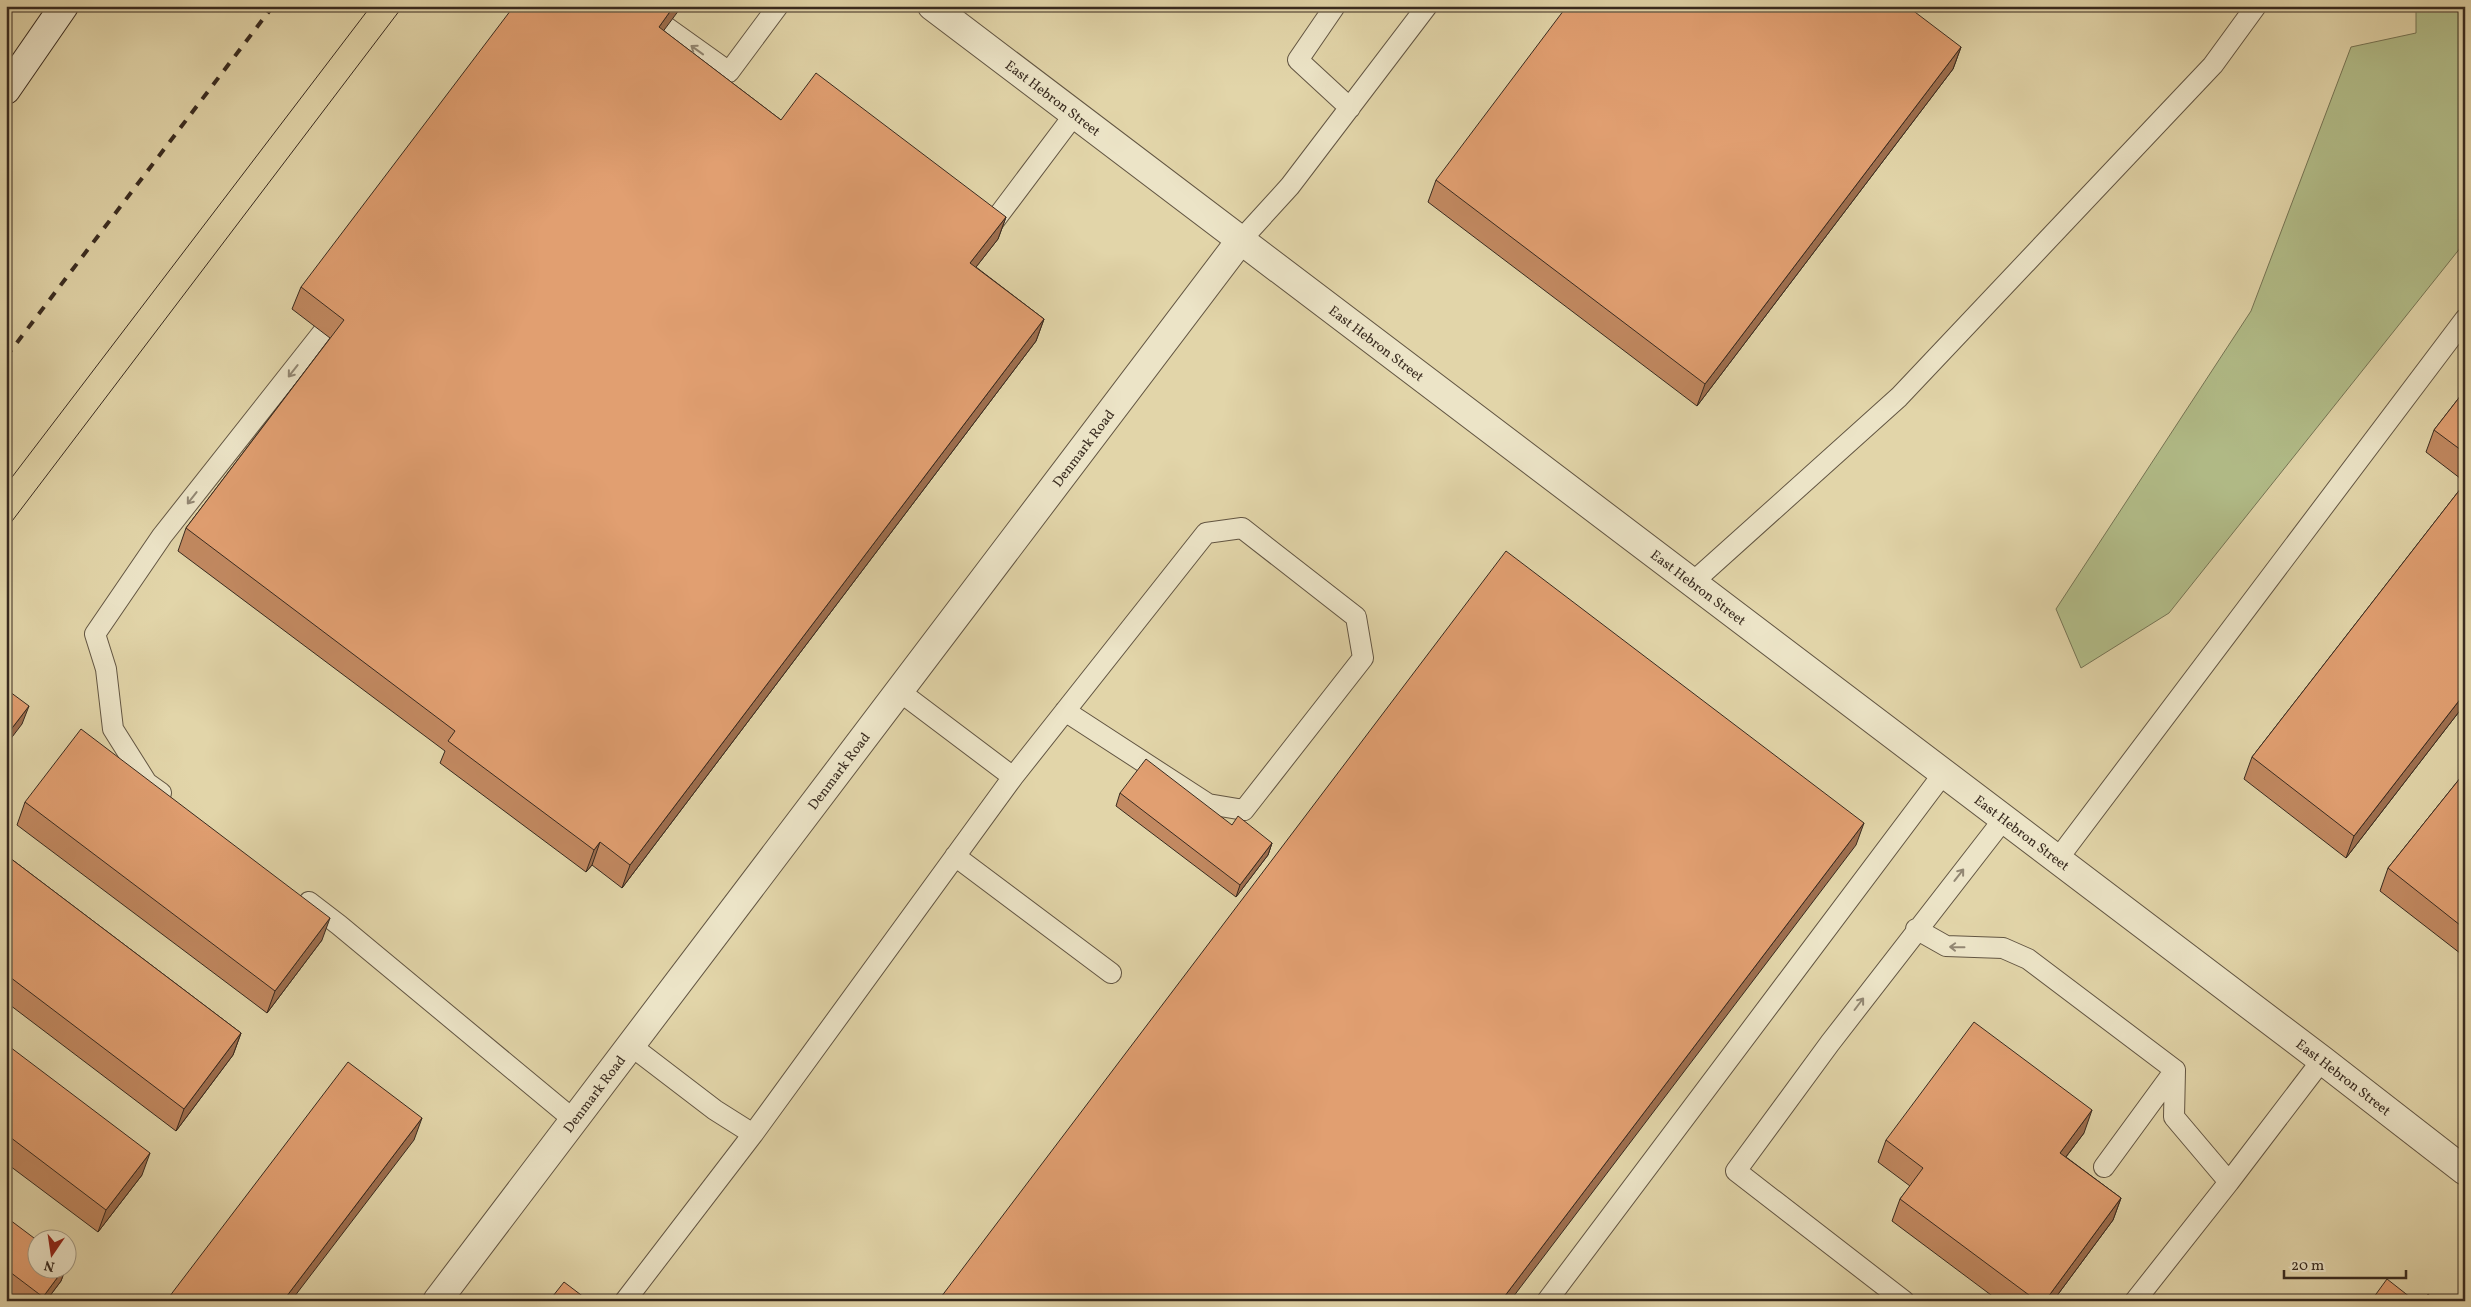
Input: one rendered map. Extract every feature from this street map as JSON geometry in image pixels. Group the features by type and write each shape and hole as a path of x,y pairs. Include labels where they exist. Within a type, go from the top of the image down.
{"street":[{"path":"6,90 64,6"},
{"name":"East Hebron Street","path":"932,6 2003,820 2322,1060 2461,1161"},
{"name":"Denmark Road","path":"437,1301 1240,241"}],"lane":[{"path":"666,27 729,72 778,6"},
{"path":"1335,6 1298,60 1350,108"},
{"path":"1240,241 1290,186 1427,6"},
{"path":"1692,584 1899,397 2213,65 2256,6"},
{"path":"992,224 1074,114"},
{"path":"2056,860 2381,433 2465,318"},
{"path":"179,806 147,783 113,729 106,669 95,634 118,604 162,536 323,332"},
{"path":"624,1301 753,1134 1013,778 1065,711 1206,533 1242,528 1356,617 1363,658 1244,810 1208,804 1065,711"},
{"path":"899,691 1013,778"},
{"path":"1547,1301 1943,774"},
{"path":"1904,1301 1736,1171 1916,929 2003,820"},
{"path":"955,856 1111,973"},
{"path":"291,889 339,925 574,1120"},
{"path":"1916,929 1946,946 2003,948 2028,959 2175,1070"},
{"path":"630,1045 715,1110 753,1134"},
{"path":"2135,1301 2322,1060"},
{"path":"2104,1167 2175,1070"},
{"path":"2175,1070 2174,1117 2229,1182"}],"green space":[{"path":"2416,6 2465,6 2465,242 2169,613 2081,668 2056,609 2251,311 2351,47 2416,33"}],"building":[{"path":"514,6 674,6 659,27 781,120 816,73 1006,217 970,263 1044,319 630,865 600,842 594,850 448,741 455,731 186,528 344,320 301,287"},
{"path":"1567,6 1907,6 1961,47 1705,384 1436,180"},
{"path":"2465,390 2465,453 2434,430"},
{"path":"2465,483 2465,693 2354,836 2252,757"},
{"path":"1506,551 1864,823 1501,1301 938,1301"},
{"path":"6,689 29,706 6,736"},
{"path":"81,729 330,918 275,991 25,802"},
{"path":"1146,759 1232,825 1238,816 1272,843 1240,885 1120,793"},
{"path":"2465,772 2465,929 2388,868"},
{"path":"6,855 241,1033 184,1109 6,974"},
{"path":"1974,1022 2092,1110 2060,1153 2121,1198 2045,1301 2037,1301 1900,1199 1923,1168 1886,1140"},
{"path":"6,1044 150,1153 106,1210 6,1134"},
{"path":"348,1062 422,1118 283,1301 166,1301"},
{"path":"6,1217 28,1234 28,1280 56,1280 43,1297 6,1269"},
{"path":"2387,1279 2415,1301 2371,1301"},
{"path":"564,1282 589,1301 549,1301"},
{"path":"2428,1294 2436,1301 2423,1301"}],"tram line":[{"path":"6,485 371,6"},
{"path":"6,529 403,6"}],"railway":[{"path":"6,357 273,6"}]}
